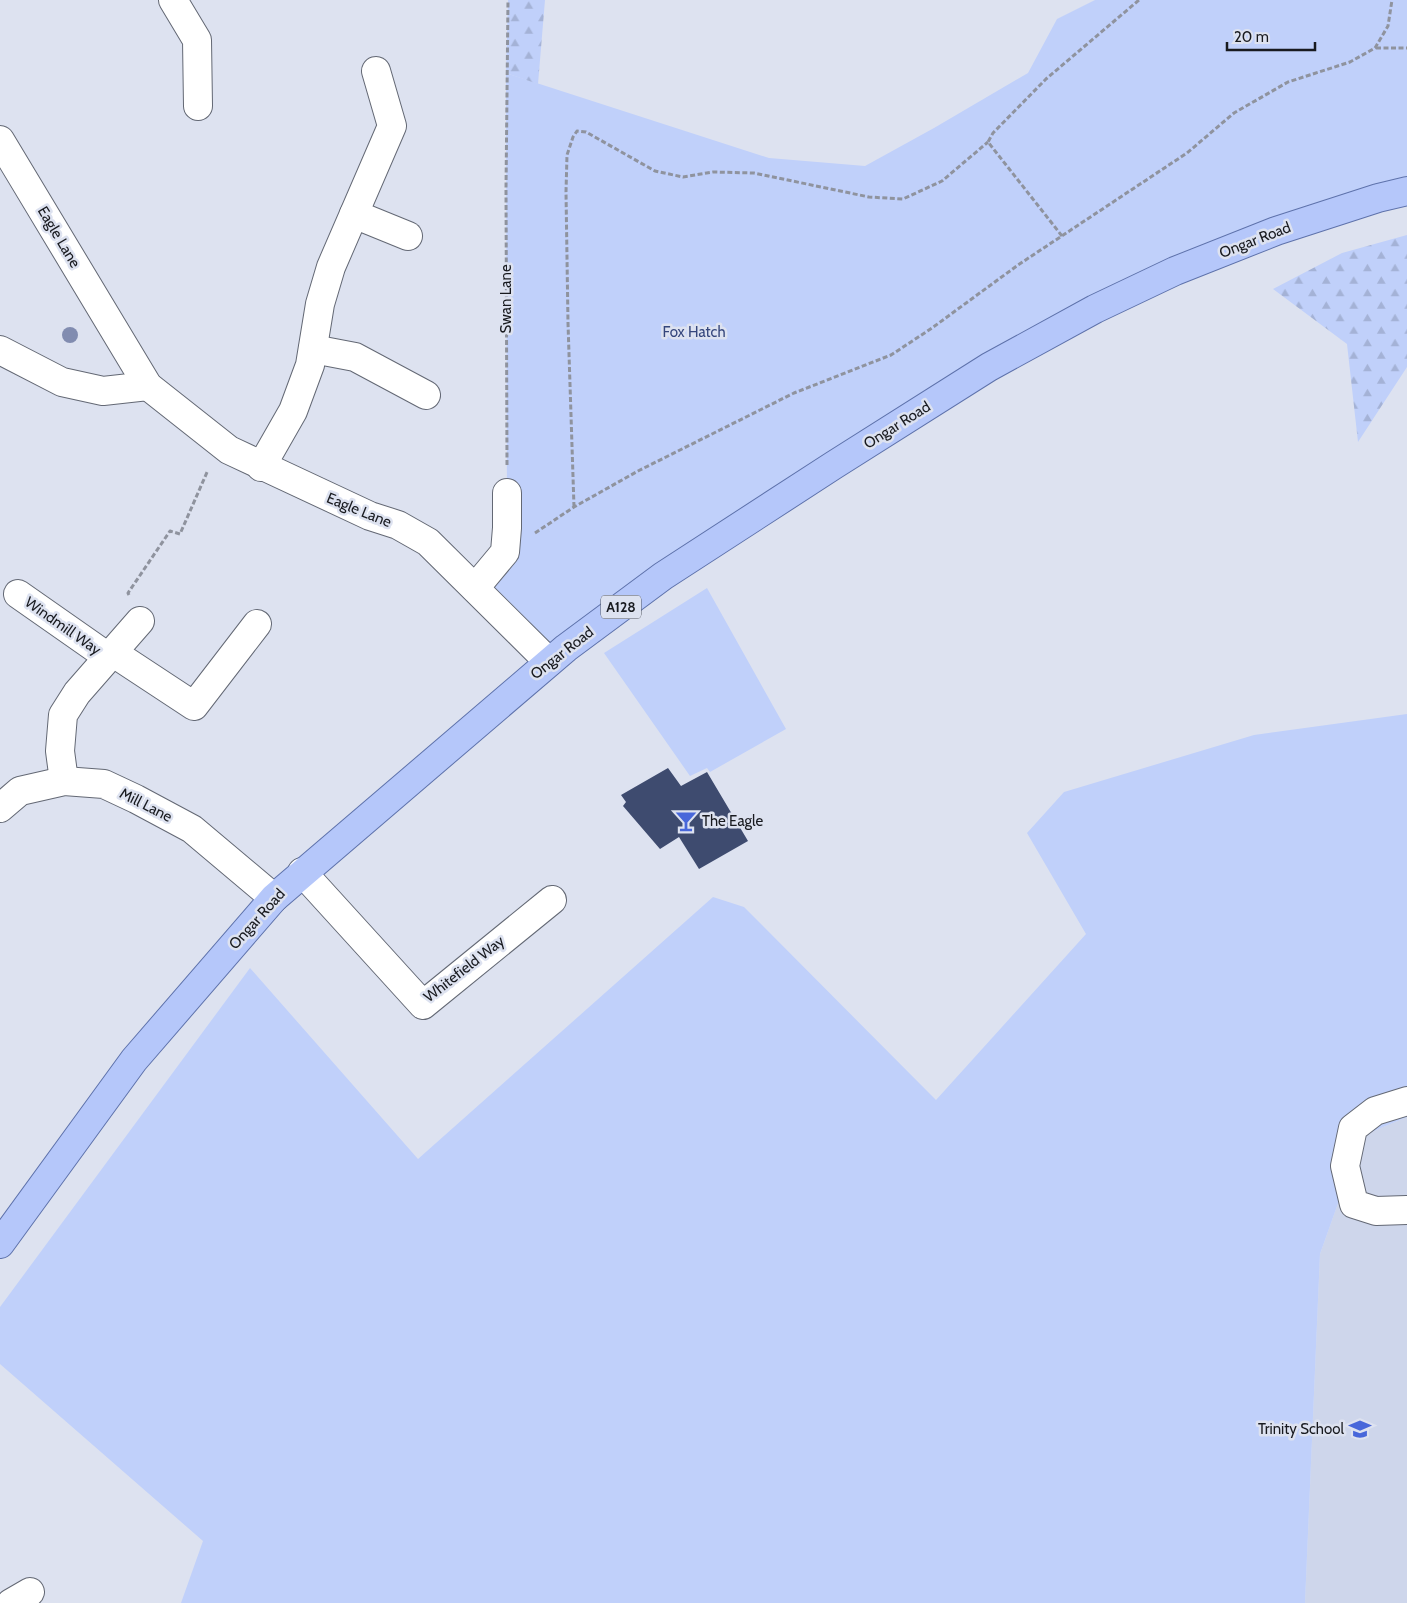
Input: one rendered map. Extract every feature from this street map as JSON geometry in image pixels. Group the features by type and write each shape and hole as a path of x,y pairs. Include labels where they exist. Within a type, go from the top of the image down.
{"main road":[{"name":"Ongar Road","path":"0,1244 134,1060 274,898 549,662 663,576 989,367 1087,313 1175,271 1276,231 1378,198 1407,191"}],"street":[{"path":"173,0 197,40 198,106"},
{"path":"261,467 293,411 310,365 320,304 331,267 392,126 376,71"},
{"name":"Eagle Lane","path":"0,140 148,386 219,444 261,467 370,516 398,526 428,542 549,662"},
{"path":"354,214 408,236"},
{"path":"313,349 355,356 426,395"},
{"path":"0,350 62,382 103,391 148,386"},
{"path":"475,588 505,552 507,493"},
{"name":"Windmill Way","path":"18,594 110,654"},
{"name":"Windmill Way","path":"64,781 60,751 64,715 77,693 140,621"},
{"path":"110,654 194,706 257,624"},
{"name":"Mill Lane","path":"0,808 20,791 64,781 104,784 136,798 192,829 274,898"},
{"name":"Whitefield Way","path":"302,872 423,1005 552,900"},
{"path":"1407,1101 1375,1111 1353,1128 1345,1166 1354,1204 1376,1211 1407,1210"}],"path":[{"name":"Swan Lane","path":"507,493 506,170 508,0"},
{"path":"574,507 566,192 567,155 577,131 586,132 655,172 684,177 713,172 754,173 869,197 902,199 942,181 988,142 993,133 1046,79 1139,0"},
{"path":"1375,48 1388,26 1392,0"},
{"path":"505,552 574,507 638,470 794,393 890,355 932,328 1018,265 1187,153 1234,113 1288,82 1350,62 1375,48 1407,48"},
{"path":"988,142 1062,236"},
{"path":"140,621 128,594 170,531 180,534 219,444"}],"shaded area":[{"name":"Trinity School","path":"1407,1117 1407,1603 1305,1603 1320,1254 1362,1136"}],"green space":[{"path":"508,0 545,0 538,84 506,73"},
{"name":"Fox Hatch","path":"1095,0 1407,0 1407,191 1095,309 549,662 475,588 507,528 506,73 769,158 865,166 1028,73 1057,19"},
{"path":"1407,235 1407,367 1358,442 1347,344 1273,289 1342,253"},
{"path":"707,588 786,729 710,772 707,768 690,776 604,653"},
{"path":"1407,714 1407,1117 1362,1136 1320,1254 1305,1603 181,1603 203,1541 0,1364 0,1307 250,968 418,1159 713,897 744,907 936,1100 1086,934 1027,833 1064,792 1254,735"}],"building":[{"name":"The Eagle","path":"668,768 681,786 707,772 748,841 699,869 679,837 660,849 623,806 626,802 621,795"}],"place":[{"name":"The Eagle","path":"686,821"},
{"name":"Trinity School","path":"1360,1429"}]}
